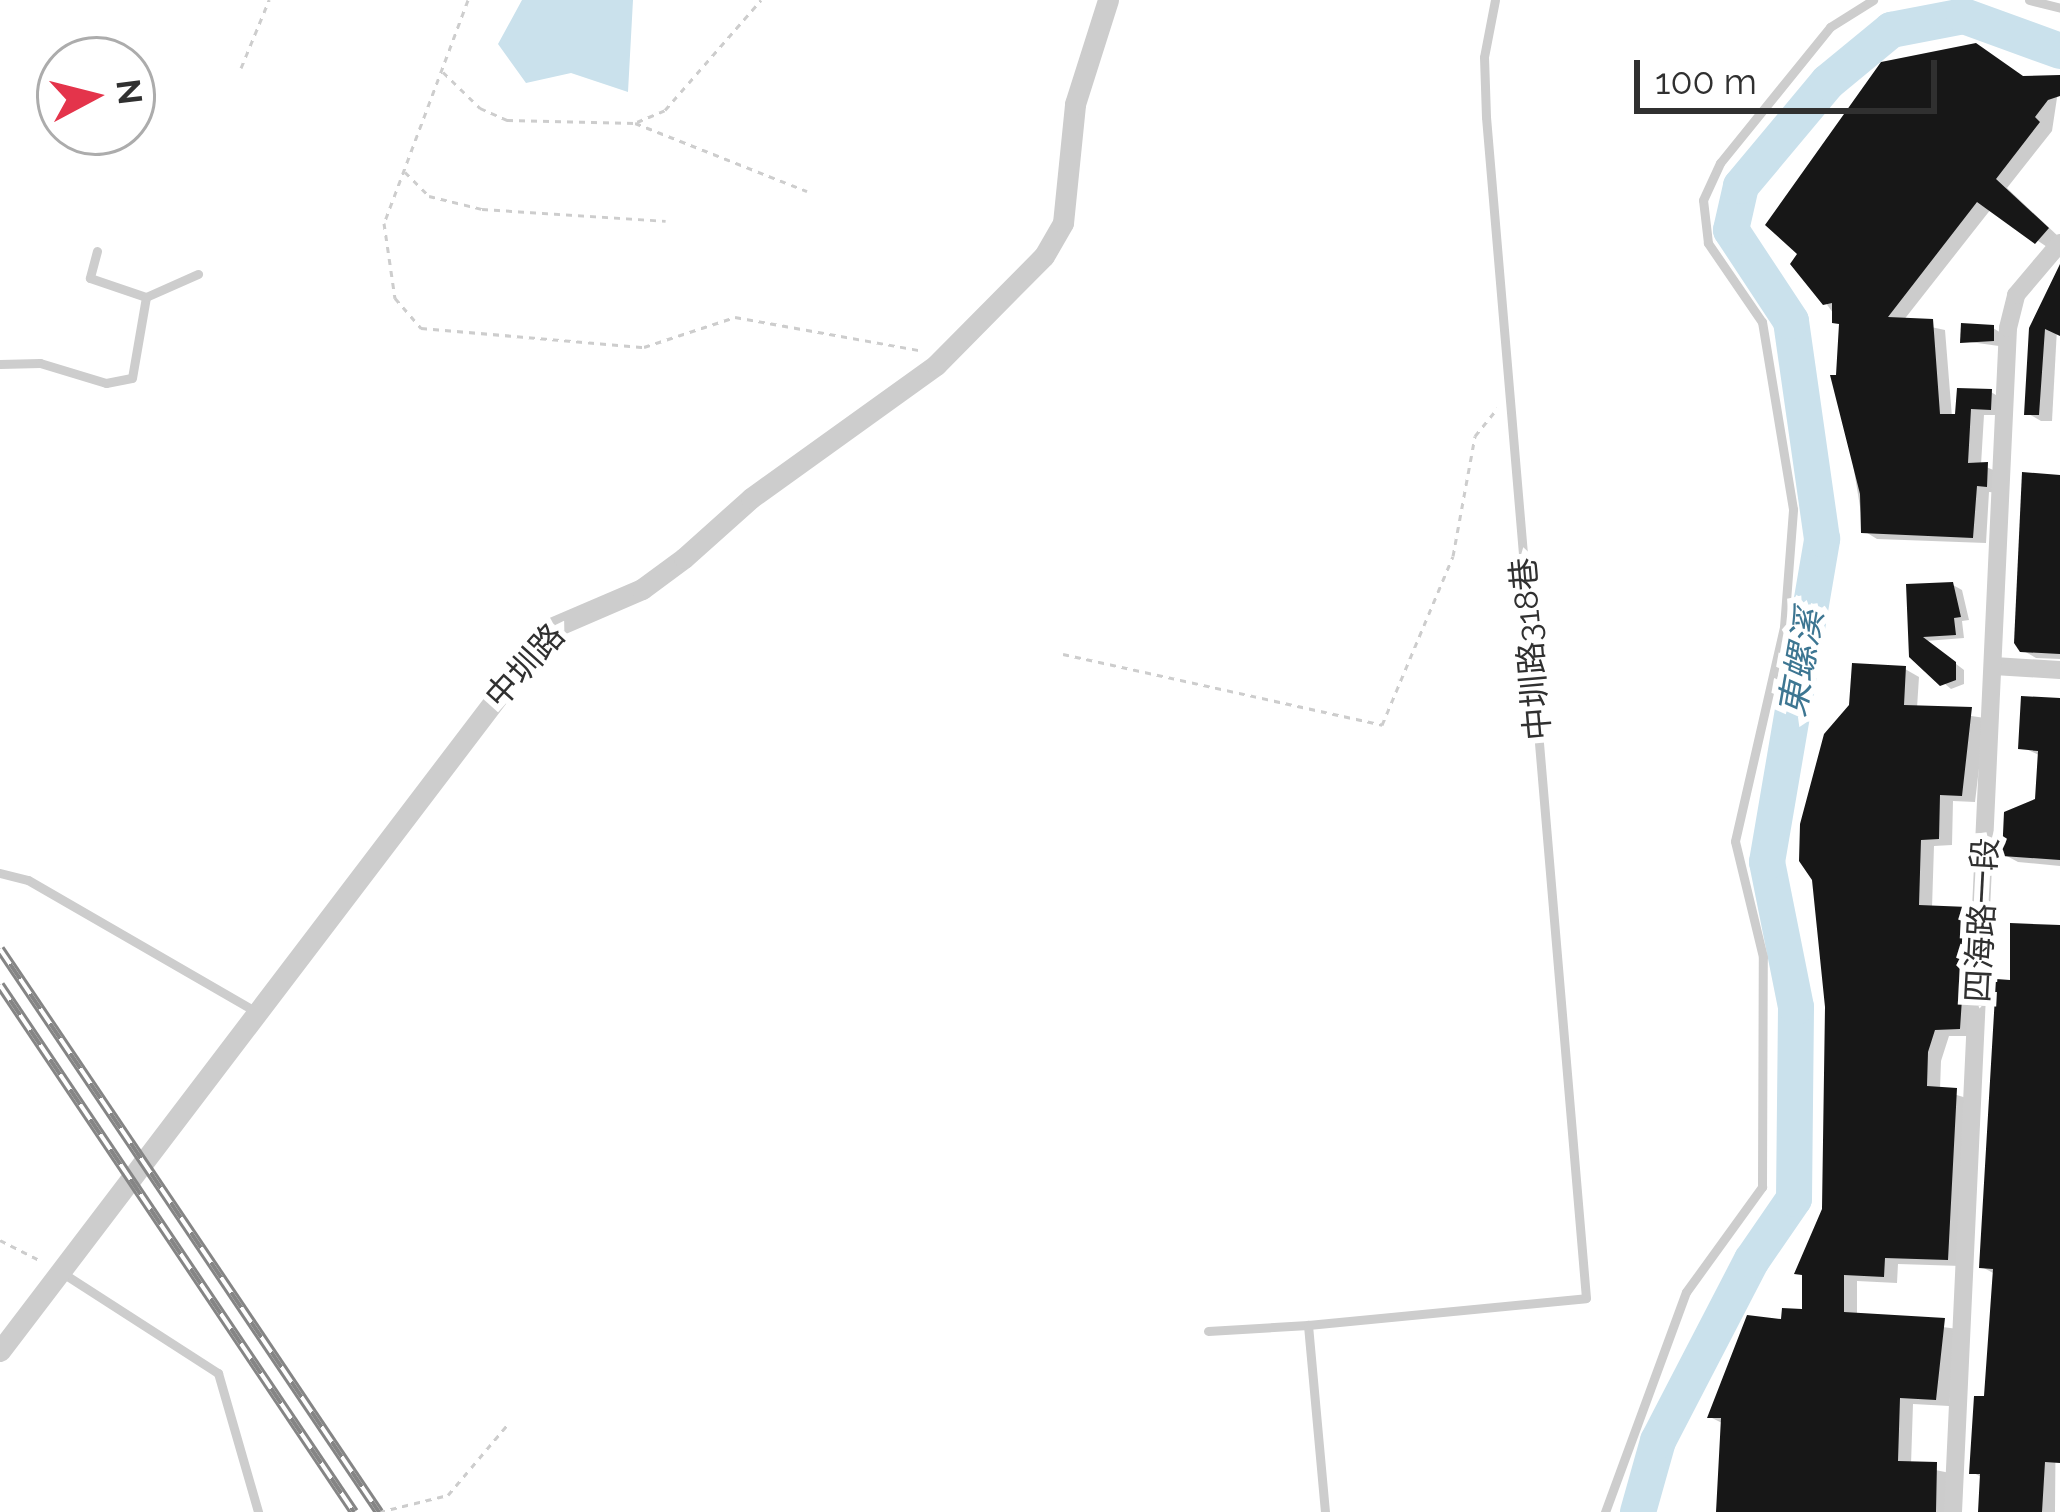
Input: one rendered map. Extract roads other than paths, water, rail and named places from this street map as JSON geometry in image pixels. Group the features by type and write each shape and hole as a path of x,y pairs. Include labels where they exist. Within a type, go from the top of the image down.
{"street":[{"name":"中圳路","path":"0,1351 549,629 641,589 936,365 1055,238 1068,198 1075,104 1108,0"},
{"name":"四海路一段","path":"1953,1512 2008,328 2016,295 2060,243"},
{"path":"1994,666 2060,670"}],"lane":[{"name":"中圳路318巷","path":"1309,1325 1586,1298 1486,117 1484,57 1495,0"},
{"path":"1605,1512 1686,1292 1762,1187 1763,957 1735,841 1784,627 1793,509 1762,322 1716,260 1703,200 1720,163 1830,27 1874,0"},
{"path":"2029,0 2060,8"},
{"path":"97,251 90,278 146,297 199,274"},
{"path":"0,364 40,363 106,383 132,378 146,297"},
{"path":"0,873 28,880 260,1014"},
{"path":"62,1272 218,1373 258,1512"},
{"path":"1208,1331 1309,1325 1325,1512"}],"water":[{"path":"522,0 633,0 628,92 571,73 526,83 498,44"}],"waterway":[{"name":"東螺溪","path":"1638,1512 1658,1441 1752,1260 1794,1199 1796,1007 1767,862 1822,539 1791,321 1731,230 1741,186 1828,82 1891,30 1964,16 2060,51"}],"railway":[{"path":"0,949 379,1512"},
{"path":"0,985 354,1512"}]}
